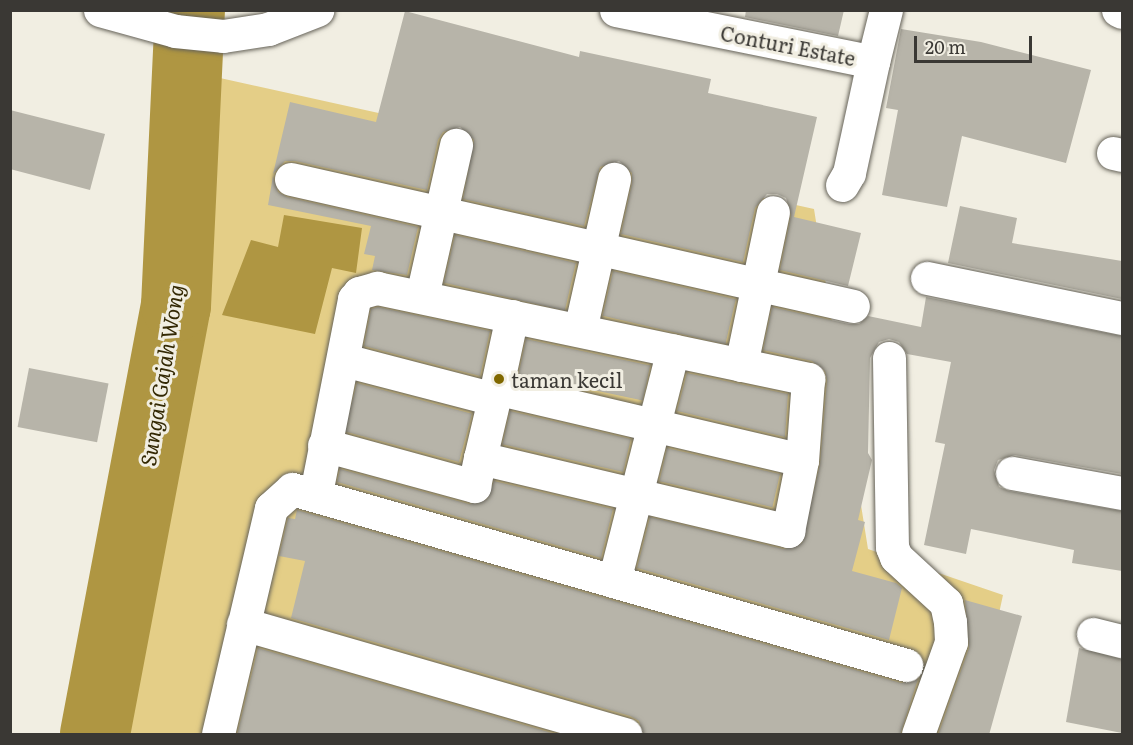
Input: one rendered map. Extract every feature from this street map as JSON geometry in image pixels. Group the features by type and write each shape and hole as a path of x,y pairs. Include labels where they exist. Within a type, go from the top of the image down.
{"street":[{"path":"100,10 175,31 223,36 268,29 317,10"},
{"name":"Conturi Estate","path":"842,185 849,173 886,10"},
{"path":"1118,10 1122,12"},
{"name":"Conturi Estate","path":"627,12 873,63"},
{"path":"422,296 456,145"},
{"path":"291,179 853,306"},
{"path":"579,330 614,179"},
{"path":"741,365 773,212"},
{"path":"927,279 1122,318"},
{"path":"316,493 324,446 344,360 354,299 359,293 377,288 808,379 802,460 788,531 480,458"},
{"path":"324,446 474,486 512,316"},
{"path":"614,581 673,350"},
{"path":"890,358 892,546 896,557 946,603 950,622 951,642 918,735"},
{"path":"344,360 495,393 655,424 802,460"},
{"path":"1012,473 1122,493"},
{"path":"218,735 271,508 292,489 316,493 906,665"},
{"path":"243,624 625,735"}],"shaded area":[{"name":"taman kecil","path":"211,76 814,209 868,549 1003,595 973,734 95,734"},
{"path":"284,215 362,228 356,273 332,268 315,334 222,315 251,240 278,247"}],"building":[{"path":"746,10 844,10 838,36 745,17"},
{"path":"405,11 579,57 580,51 711,79 708,93 817,117 794,217 861,233 848,286 780,270 791,215 786,198 777,194 767,194 755,208 743,262 621,234 632,173 619,161 600,167 584,226 463,199 474,140 460,127 443,132 438,140 427,190 295,161 285,161 273,174 290,102 376,122"},
{"path":"901,29 981,42 1091,70 1066,163 962,136 947,207 882,195 898,110 886,108"},
{"path":"10,110 105,134 90,190 10,169"},
{"path":"273,176 278,192 287,197 418,227 407,275 372,270 375,256 364,254 371,226 268,205"},
{"path":"960,206 1017,218 1012,243 1122,261 1122,299 948,263"},
{"path":"455,235 576,263 565,311 444,283"},
{"path":"613,271 736,299 725,344 603,316"},
{"path":"926,297 1122,336 1122,474 1015,455 998,460 994,470 999,487 1009,491 1122,511 1122,571 1072,563 1074,550 971,529 966,554 924,545 945,444 935,442 951,362 907,354 899,342 889,339 879,342 870,358 868,453 872,460 858,520 865,522 852,571 896,583 902,588 889,640 637,568 650,517 784,549 802,543 820,464 827,380 825,371 812,361 763,350 772,307 849,324 859,324 868,316 921,327"},
{"path":"378,307 490,331 480,376 364,346 371,309"},
{"path":"526,339 650,365 643,401 519,374"},
{"path":"29,368 109,383 97,442 18,427"},
{"path":"687,373 788,394 785,437 677,411"},
{"path":"357,383 472,414 459,462 344,431"},
{"path":"510,411 631,439 623,472 502,444"},
{"path":"667,448 780,474 772,507 659,481"},
{"path":"340,469 469,504 487,499 494,481 613,509 601,558 337,482"},
{"path":"297,510 901,683 918,679 900,735 643,735 639,721 630,716 291,618 305,561 279,556 288,518 295,519"},
{"path":"965,600 1022,616 989,735 938,735 969,648"},
{"path":"258,648 559,735 237,735"},
{"path":"1079,648 1122,659 1122,733 1066,722"}],"waterway":[{"name":"Sungai Gajah Wong","path":"95,734 176,306 190,10"}],"place":[{"name":"taman kecil","path":"499,379"}]}
